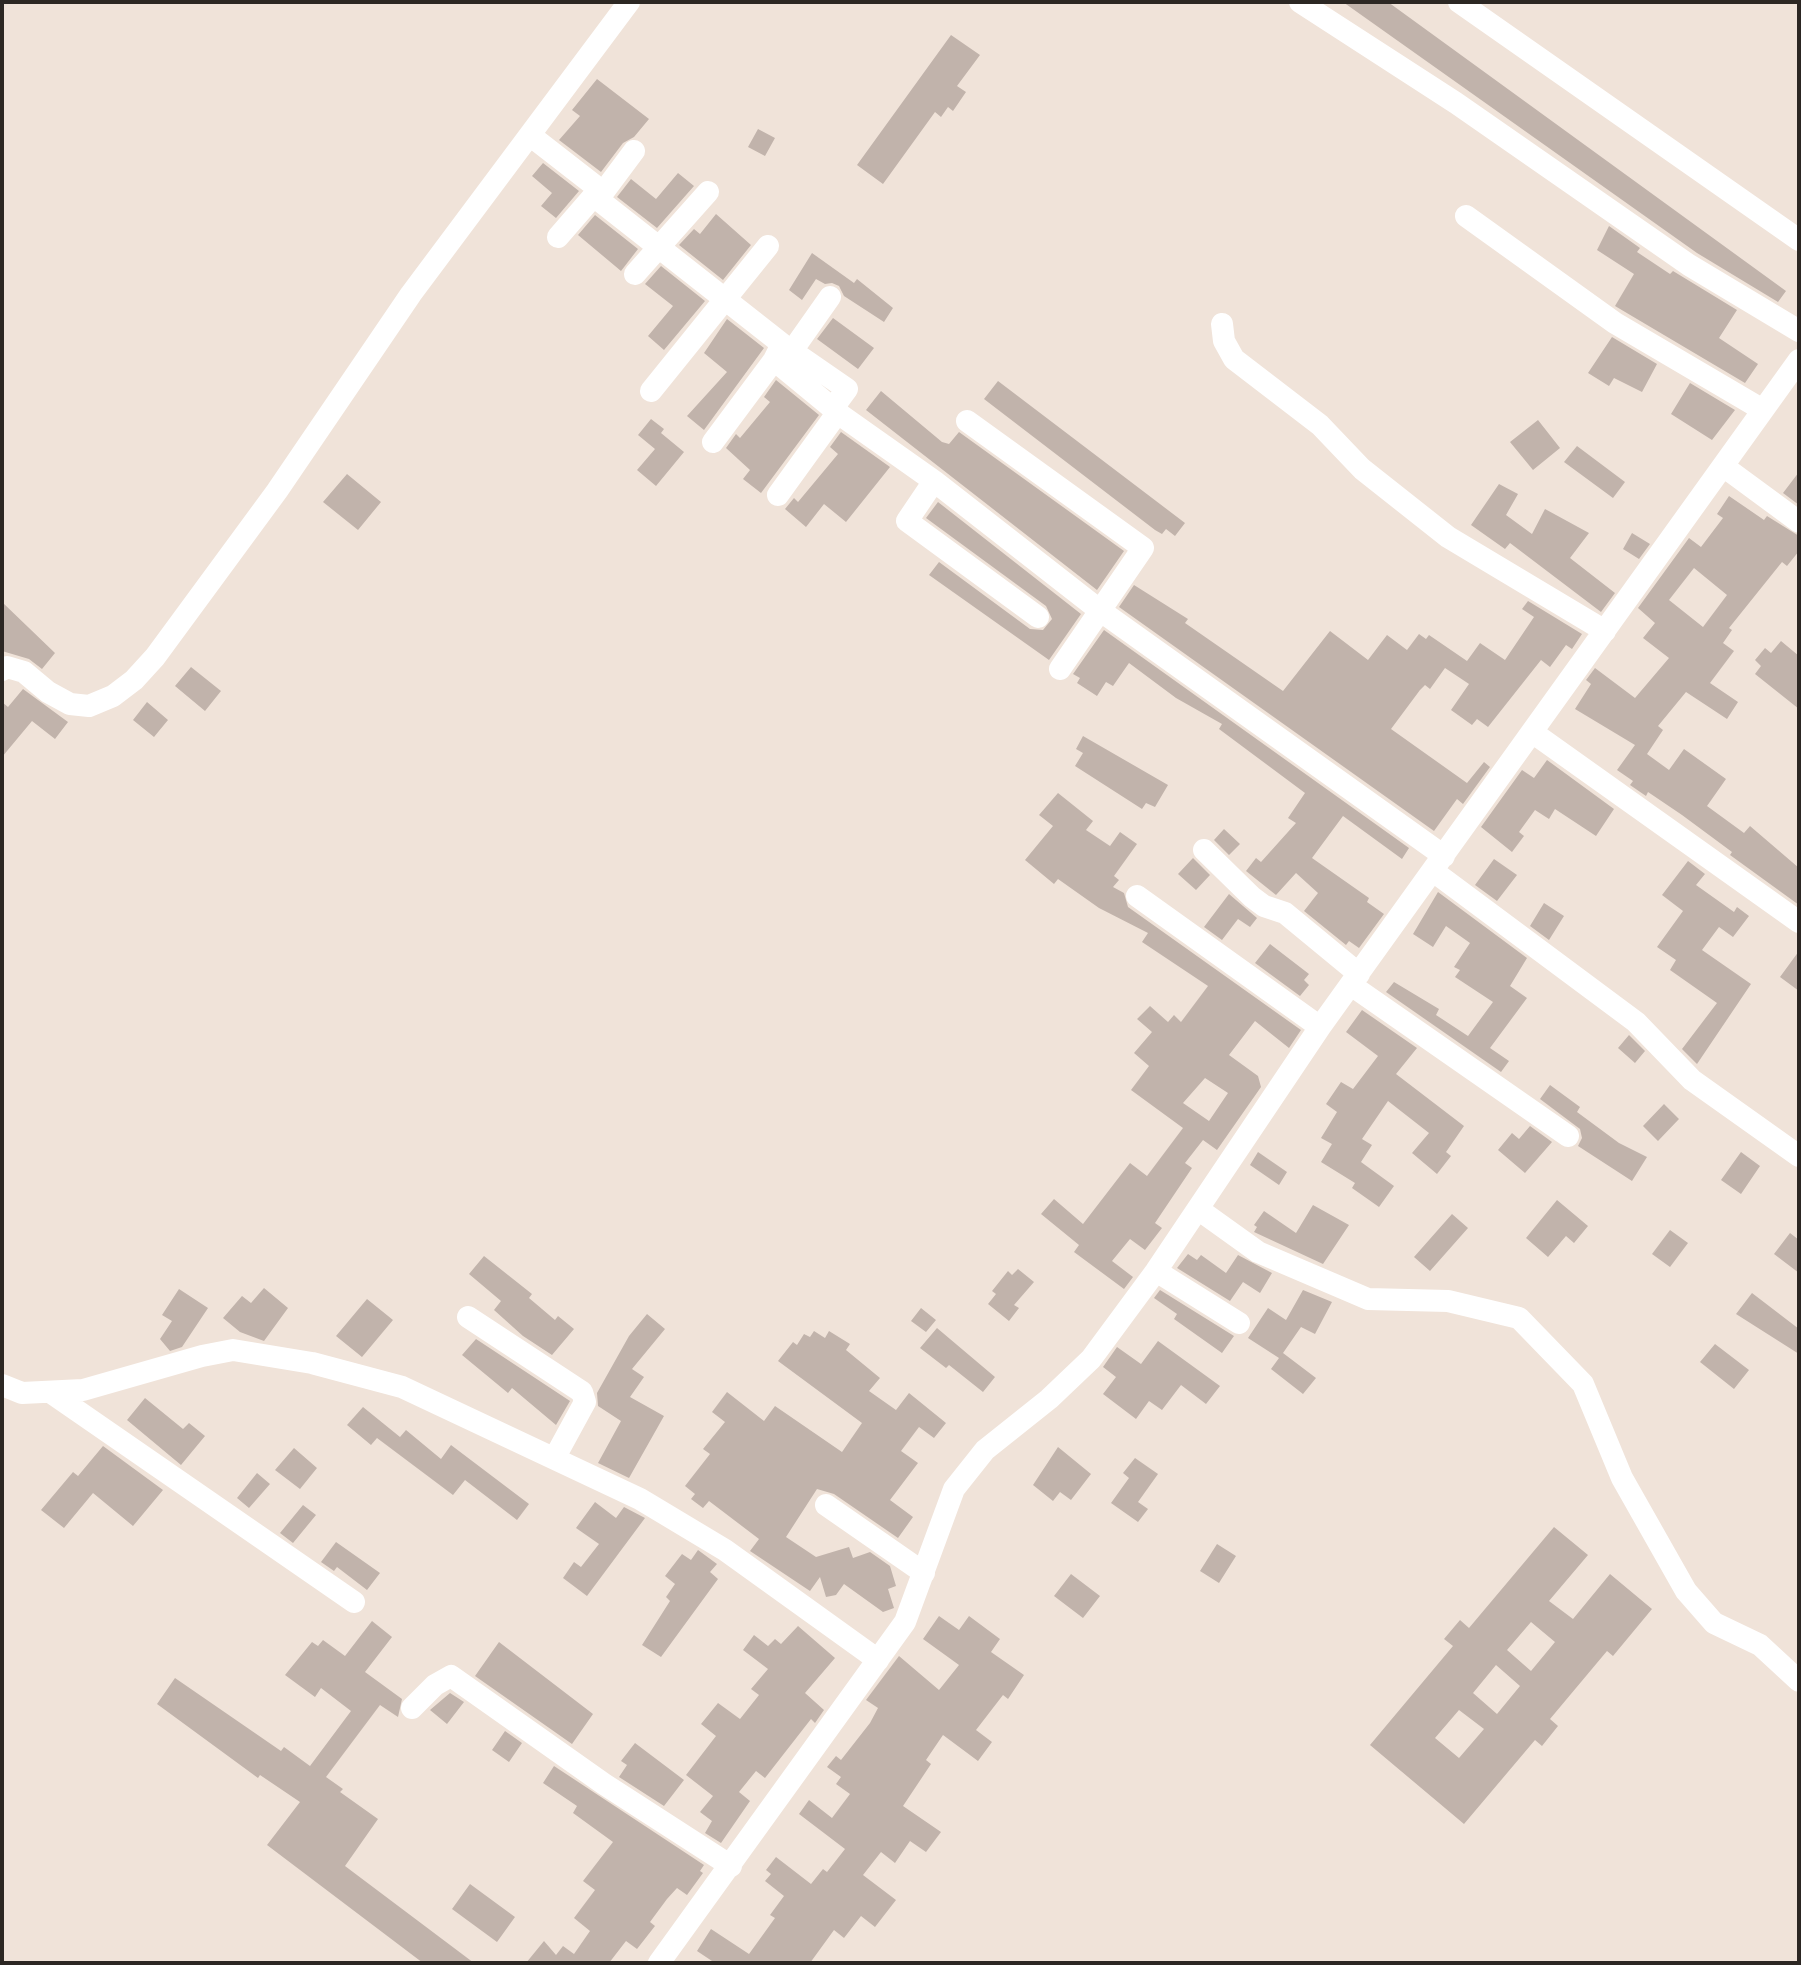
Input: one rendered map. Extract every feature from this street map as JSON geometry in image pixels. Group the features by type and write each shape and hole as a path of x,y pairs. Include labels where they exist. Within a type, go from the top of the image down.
{"street":[{"path":"2,670 7,667 24,672 48,692 70,704 89,706 113,696 134,680 155,657 277,491 411,294 629,2"},
{"path":"1300,2 1456,103 1689,265 1799,331"},
{"path":"1459,2 1799,240"},
{"path":"531,136 594,185 598,195 725,299 783,352 836,410 1438,864 1636,1022 1692,1080 1799,1156"},
{"path":"558,237 634,151"},
{"path":"635,274 708,192"},
{"path":"1466,216 1615,323 1763,410"},
{"path":"651,391 768,246"},
{"path":"713,442 830,297"},
{"path":"1222,324 1224,341 1234,359 1320,425 1362,469 1448,537 1605,631"},
{"path":"659,1963 905,1622 954,1489 972,1465 1091,1359 1156,1271 1320,1027 1799,360"},
{"path":"778,495 836,410"},
{"path":"967,421 1143,548 1098,609 1060,669"},
{"path":"1723,466 1799,522"},
{"path":"934,481 907,521 1038,617"},
{"path":"1532,732 1799,922"},
{"path":"1204,850 1252,897 1264,906 1285,913 1355,980 1568,1136"},
{"path":"1137,896 1320,1027"},
{"path":"1198,1209 1258,1252 1368,1299 1448,1301 1519,1318 1583,1384 1622,1478 1686,1591 1714,1623 1760,1645 1799,1681"},
{"path":"1156,1271 1239,1323"},
{"path":"468,1317 582,1392 585,1402 555,1457"},
{"path":"2,1385 22,1393 53,1394 83,1390 233,1350 312,1363 402,1387 640,1499 725,1550 878,1660"},
{"path":"53,1394 354,1602"},
{"path":"826,1505 924,1573"},
{"path":"412,1708 435,1685 451,1676 604,1784 731,1866"}],"building":[{"path":"1343,2 1388,2 1786,291 1778,302 1697,253"},
{"path":"951,35 980,55 957,86 966,92 953,111 948,107 941,117 935,112 883,184 857,165"},
{"path":"597,79 649,119 634,137 623,143 601,172 559,140 580,116 572,110"},
{"path":"758,129 775,138 765,156 748,147"},
{"path":"543,163 579,191 556,218 541,206 552,193 532,176"},
{"path":"678,173 694,186 657,228 617,197 631,179 656,199"},
{"path":"716,214 751,245 723,280 679,245 694,229 700,234"},
{"path":"595,215 638,249 621,271 578,235"},
{"path":"1609,226 1640,248 1637,252 1670,274 1673,271 1737,310 1719,338 1758,364 1745,383 1615,306 1634,274 1597,250"},
{"path":"812,253 854,283 857,279 893,308 884,322 844,296 839,286 832,283 825,284 816,279 802,300 789,290"},
{"path":"661,266 705,301 664,350 648,336 673,306 645,284"},
{"path":"833,318 874,348 858,369 817,339"},
{"path":"727,319 764,348 704,430 687,416 727,372 704,353"},
{"path":"1612,337 1657,364 1642,392 1614,378 1609,386 1588,373"},
{"path":"776,380 819,415 761,493 743,479 750,470 726,448 736,434 740,438 770,402 764,397"},
{"path":"998,381 1185,523 1175,536 1166,529 1162,534 1155,530 984,399"},
{"path":"1690,383 1735,410 1712,440 1671,414"},
{"path":"881,391 942,442 949,444 959,432 1124,551 1097,590 866,410"},
{"path":"651,419 664,429 661,433 684,452 656,486 637,470 655,449 638,435"},
{"path":"1538,420 1560,448 1533,470 1510,442"},
{"path":"841,432 890,467 846,522 824,504 806,527 785,509 794,498 798,502 838,454 830,447"},
{"path":"1577,446 1625,482 1613,498 1564,462"},
{"path":"1799,472 1799,505 1783,493"},
{"path":"347,474 381,502 358,530 323,502"},
{"path":"1499,484 1518,494 1506,515 1532,534 1545,509 1589,533 1570,558 1615,593 1601,612 1510,543 1505,549 1471,525"},
{"path":"1729,496 1764,520 1767,516 1799,536 1799,551 1787,566 1782,562 1729,628 1732,630 1723,643 1734,651 1710,683 1738,702 1727,719 1686,692 1658,726 1663,730 1647,754 1669,770 1684,749 1726,779 1707,806 1744,833 1750,826 1799,868 1799,905 1730,855 1732,852 1682,815 1648,792 1646,796 1630,785 1633,781 1617,770 1635,745 1575,709 1591,684 1586,680 1595,668 1635,698 1669,658 1643,638 1655,623 1638,608 1689,538 1701,547 1723,518 1717,514","holes":["1694,568 1727,595 1703,627 1669,600"]},
{"path":"938,502 1081,614 1049,660 929,575 939,562 1030,629 1043,630 1052,619 1046,606 926,518"},
{"path":"1632,533 1650,544 1639,559 1623,549"},
{"path":"1134,585 1188,619 1185,623 1283,691 1330,631 1368,660 1387,635 1407,650 1419,634 1426,639 1429,635 1467,661 1480,643 1505,660 1534,617 1522,609 1528,601 1582,634 1572,649 1566,645 1550,667 1541,660 1488,727 1477,719 1472,725 1451,710 1469,684 1445,668 1430,689 1425,685 1420,690 1391,729 1467,783 1484,762 1490,767 1463,804 1457,799 1434,831 1119,607"},
{"path":"2,602 55,653 42,669 29,659 2,651"},
{"path":"1104,630 1409,848 1402,859 1343,816 1312,858 1369,898 1367,902 1384,914 1359,948 1349,941 1346,945 1304,911 1318,893 1296,873 1276,895 1246,871 1256,858 1261,862 1296,823 1288,818 1305,793 1219,729 1222,724 1176,698 1129,663 1113,686 1106,682 1097,696 1077,683 1080,678 1073,674"},
{"path":"1781,641 1799,656 1799,709 1755,674 1761,666 1755,660 1765,648 1771,653"},
{"path":"191,667 221,691 205,711 175,686"},
{"path":"23,689 68,722 55,739 32,721 2,757 2,702 8,707"},
{"path":"147,702 168,720 154,737 133,720"},
{"path":"1083,736 1168,785 1155,807 1146,803 1142,809 1075,766 1083,753 1076,749"},
{"path":"1547,760 1614,809 1596,836 1555,809 1549,819 1535,810 1519,832 1524,836 1512,852 1481,827 1522,770 1534,778"},
{"path":"1058,793 1093,821 1086,830 1110,846 1120,832 1137,844 1114,876 1119,880 1113,887 1124,893 1128,907 1301,1030 1289,1048 1255,1021 1229,1055 1258,1076 1261,1087 1217,1150 1203,1140 1185,1163 1192,1168 1155,1223 1162,1228 1145,1250 1130,1239 1112,1261 1133,1277 1124,1289 1074,1252 1079,1245 1041,1214 1054,1199 1083,1224 1130,1163 1147,1176 1183,1128 1131,1090 1149,1066 1134,1053 1152,1032 1137,1019 1150,1006 1168,1022 1174,1015 1181,1022 1208,986 1142,942 1148,933 1099,908 1058,879 1054,884 1025,860 1053,826 1039,815","holes":["1205,1078 1228,1093 1209,1121 1183,1103"]},
{"path":"1224,829 1240,844 1229,855 1214,840"},
{"path":"1193,858 1210,875 1196,890 1178,874"},
{"path":"1494,859 1517,875 1497,901 1475,885"},
{"path":"1688,861 1705,874 1696,885 1734,912 1737,907 1749,916 1733,937 1719,927 1702,950 1751,984 1697,1064 1682,1049 1717,1003 1670,970 1676,960 1657,947 1683,911 1662,895"},
{"path":"1438,892 1527,958 1510,986 1527,998 1490,1048 1509,1061 1501,1072 1386,992 1394,982 1439,1009 1436,1015 1468,1036 1493,1002 1455,977 1460,970 1454,967 1470,943 1446,926 1433,947 1413,934"},
{"path":"1229,894 1257,918 1250,927 1238,919 1222,940 1204,927"},
{"path":"1544,903 1564,916 1549,940 1530,926"},
{"path":"1270,944 1309,974 1304,980 1309,985 1300,996 1255,963"},
{"path":"1799,951 1799,991 1780,977"},
{"path":"1362,1010 1417,1048 1396,1074 1464,1126 1446,1152 1451,1156 1437,1174 1412,1153 1429,1133 1388,1101 1362,1139 1372,1145 1361,1162 1394,1186 1379,1207 1352,1188 1355,1183 1321,1162 1332,1144 1321,1138 1337,1112 1326,1104 1341,1082 1353,1089 1378,1056 1346,1032"},
{"path":"1629,1035 1645,1051 1635,1063 1618,1048"},
{"path":"1550,1085 1580,1107 1577,1112 1619,1143 1647,1157 1632,1181 1578,1146 1582,1138 1580,1129 1540,1099"},
{"path":"1664,1104 1679,1119 1658,1141 1643,1126"},
{"path":"1530,1126 1552,1142 1525,1173 1498,1150 1512,1133 1519,1139"},
{"path":"1258,1152 1287,1172 1279,1185 1250,1165"},
{"path":"1741,1152 1760,1166 1741,1194 1721,1180"},
{"path":"1557,1200 1588,1226 1574,1243 1566,1236 1548,1257 1526,1238"},
{"path":"1313,1205 1349,1225 1323,1264 1254,1232 1257,1227 1254,1225 1264,1211 1296,1233"},
{"path":"1452,1214 1468,1228 1430,1271 1414,1257"},
{"path":"1670,1230 1688,1243 1670,1267 1652,1254"},
{"path":"1790,1233 1799,1240 1799,1273 1774,1254"},
{"path":"1188,1254 1197,1260 1201,1255 1226,1273 1238,1255 1272,1273 1260,1293 1243,1282 1230,1301 1177,1268"},
{"path":"484,1256 532,1294 529,1298 555,1320 558,1316 574,1329 552,1355 523,1336 494,1310 501,1301 469,1274"},
{"path":"1018,1269 1034,1282 1014,1305 1019,1308 1009,1321 988,1304 996,1294 992,1291 1008,1271 1012,1275"},
{"path":"264,1288 288,1308 264,1341 240,1332 223,1318 242,1296 251,1303"},
{"path":"179,1289 208,1308 182,1347 170,1351 160,1339 172,1321 162,1315"},
{"path":"1160,1290 1234,1336 1222,1353 1174,1319 1177,1314 1154,1298"},
{"path":"1303,1290 1332,1302 1315,1334 1301,1327 1283,1353 1316,1378 1303,1394 1271,1369 1279,1358 1248,1338 1268,1308 1286,1320"},
{"path":"1752,1293 1799,1329 1799,1354 1736,1314"},
{"path":"367,1299 393,1320 362,1357 336,1336"},
{"path":"921,1308 936,1320 926,1332 911,1321"},
{"path":"647,1314 665,1329 632,1369 644,1377 630,1397 664,1416 629,1478 598,1463 621,1421 598,1406 597,1393 629,1336"},
{"path":"937,1328 995,1377 983,1392 949,1365 946,1368 920,1348"},
{"path":"814,1331 825,1338 829,1331 850,1344 846,1350 880,1378 869,1391 896,1410 909,1393 946,1423 934,1438 919,1427 901,1451 918,1463 890,1500 913,1517 898,1538 834,1494 817,1489 786,1537 816,1557 849,1547 853,1558 870,1552 890,1566 896,1586 888,1589 894,1608 883,1612 844,1584 836,1595 826,1597 820,1577 810,1591 750,1551 759,1539 709,1501 703,1508 691,1499 695,1494 685,1486 710,1454 703,1449 725,1422 712,1412 727,1392 764,1421 775,1406 842,1452 862,1423 778,1361 793,1342 797,1345 804,1334 810,1337"},
{"path":"476,1339 570,1401 556,1425 512,1388 508,1393 462,1355"},
{"path":"1158,1341 1220,1386 1206,1404 1181,1385 1162,1410 1149,1401 1136,1419 1103,1394 1116,1377 1103,1367 1117,1347 1141,1364"},
{"path":"1715,1344 1749,1370 1734,1389 1700,1362"},
{"path":"145,1398 183,1429 189,1423 205,1436 181,1465 127,1420"},
{"path":"363,1407 400,1437 406,1430 441,1459 451,1445 529,1504 517,1520 465,1480 453,1495 377,1438 371,1445 347,1425"},
{"path":"103,1446 163,1490 133,1526 93,1493 64,1528 41,1510 73,1472 78,1476"},
{"path":"1058,1447 1091,1474 1071,1500 1060,1492 1053,1501 1033,1485"},
{"path":"294,1448 317,1468 300,1489 275,1470"},
{"path":"1135,1458 1158,1474 1138,1502 1148,1509 1138,1522 1111,1503 1129,1478 1123,1473"},
{"path":"257,1473 270,1484 249,1508 237,1498"},
{"path":"595,1502 616,1518 624,1507 645,1518 587,1596 563,1578 574,1562 581,1567 599,1544 576,1528"},
{"path":"303,1505 316,1515 293,1543 280,1533"},
{"path":"1554,1527 1588,1555 1549,1601 1573,1619 1610,1574 1652,1609 1613,1656 1607,1651 1550,1719 1558,1726 1542,1746 1535,1740 1464,1824 1370,1745 1453,1646 1444,1639 1460,1620 1469,1628","holes":["1531,1622 1555,1642 1531,1671 1507,1650","1496,1665 1520,1686 1497,1714 1473,1693","1459,1710 1484,1729 1459,1758 1435,1738"]},
{"path":"336,1542 380,1573 367,1590 337,1567 334,1571 321,1562"},
{"path":"1217,1544 1236,1556 1219,1583 1200,1571"},
{"path":"698,1550 717,1564 710,1572 718,1579 661,1657 642,1645 670,1601 666,1597 675,1584 665,1576 682,1554 691,1560"},
{"path":"1071,1574 1100,1596 1083,1618 1054,1596"},
{"path":"939,1616 959,1630 969,1616 1000,1639 991,1652 1024,1675 1008,1699 1003,1695 976,1730 992,1742 978,1761 943,1735 926,1760 931,1764 903,1806 941,1832 926,1852 910,1841 895,1863 881,1852 863,1875 896,1900 875,1927 861,1916 844,1938 834,1930 810,1963 715,1963 697,1951 711,1929 749,1954 775,1918 770,1915 784,1896 765,1881 771,1874 766,1870 776,1857 811,1884 823,1869 827,1872 845,1849 799,1814 809,1800 832,1818 850,1794 836,1784 841,1777 827,1767 836,1756 841,1760 870,1723 878,1708 866,1700 899,1656 939,1690 959,1665 923,1639"},
{"path":"372,1621 392,1637 365,1672 402,1699 398,1717 380,1705 326,1777 343,1789 340,1792 378,1819 345,1866 474,1963 423,1963 267,1845 300,1802 260,1775 258,1778 157,1704 175,1678 281,1751 284,1747 310,1766 351,1711 321,1688 315,1697 285,1675 312,1642 318,1646 323,1640 345,1656"},
{"path":"798,1626 835,1658 805,1693 824,1710 815,1723 811,1719 765,1778 756,1771 739,1792 750,1801 721,1843 705,1833 712,1821 700,1812 713,1796 686,1775 716,1736 701,1724 718,1703 740,1719 759,1695 751,1689 768,1669 743,1650 754,1635 768,1646 775,1639 781,1644"},
{"path":"499,1642 593,1714 572,1744 475,1676"},
{"path":"450,1693 464,1702 447,1724 430,1710"},
{"path":"505,1731 522,1743 509,1762 492,1750"},
{"path":"635,1743 684,1780 664,1806 619,1777 627,1765 621,1761"},
{"path":"554,1766 704,1865 700,1871 703,1873 687,1895 677,1888 667,1899 650,1922 655,1926 637,1949 626,1941 609,1963 526,1963 544,1941 556,1955 563,1946 574,1954 590,1931 574,1918 595,1890 583,1881 613,1842 573,1813 577,1806 543,1783"},
{"path":"470,1884 515,1917 497,1942 452,1909"}]}
